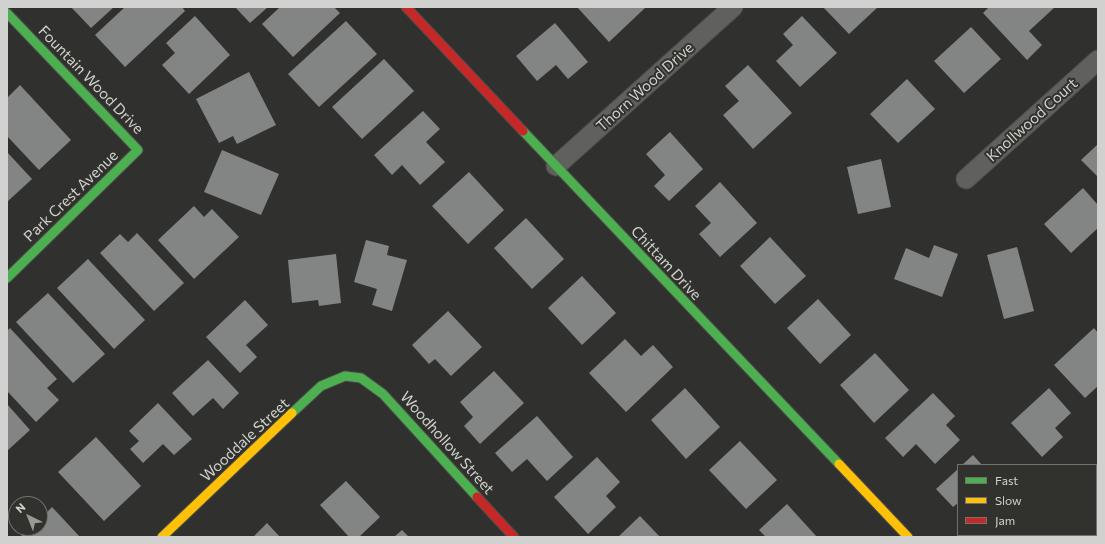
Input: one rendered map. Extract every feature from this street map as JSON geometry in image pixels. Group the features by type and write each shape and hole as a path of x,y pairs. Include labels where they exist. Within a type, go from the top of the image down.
{"street":[{"name":"Chittam Drive","path":"406,7 908,537"},
{"name":"Thorn Wood Drive","path":"556,166 733,7"},
{"name":"Fountain Wood Drive","path":"7,12 138,150"},
{"name":"Knollwood Court","path":"966,180 1098,60"},
{"name":"Park Crest Avenue","path":"7,278 138,150"},
{"name":"Wooddale Street","path":"162,537 321,386 345,376 353,377"},
{"name":"Woodhollow Street","path":"353,377 361,378 383,394 514,537"}],"building":[{"path":"71,7 114,7 91,28"},
{"path":"125,7 182,7 185,11 125,67 95,35"},
{"path":"235,7 268,7 250,23"},
{"path":"280,7 334,7 340,13 293,57 262,24"},
{"path":"577,7 643,7 645,8 609,42"},
{"path":"823,7 878,7 849,34"},
{"path":"989,7 1055,7 1029,31 1042,45 1027,60 983,13"},
{"path":"195,16 230,55 189,94 162,65 175,53 166,43"},
{"path":"802,16 837,53 800,87 776,61 793,45 783,34"},
{"path":"346,21 377,54 319,107 288,74"},
{"path":"555,23 588,62 568,79 556,65 537,81 516,56"},
{"path":"971,27 1001,59 964,93 934,61"},
{"path":"384,59 414,91 362,139 332,107"},
{"path":"748,65 792,113 753,149 723,115 739,101 725,86"},
{"path":"249,72 276,125 237,144 233,136 219,143 196,99"},
{"path":"907,79 935,109 898,143 870,114"},
{"path":"20,85 71,140 39,170 7,136 7,98"},
{"path":"423,111 440,129 426,142 445,162 420,185 402,165 392,175 374,155"},
{"path":"670,132 703,169 669,201 654,186 665,175 646,154"},
{"path":"1098,144 1098,177 1081,160"},
{"path":"222,150 279,174 261,215 204,192"},
{"path":"7,152 32,179 7,202"},
{"path":"881,159 891,207 858,214 847,167"},
{"path":"469,172 504,210 468,244 432,206"},
{"path":"720,182 757,223 720,257 699,234 711,223 695,206"},
{"path":"1083,188 1098,205 1098,228 1071,253 1044,224"},
{"path":"194,206 204,217 212,209 239,237 194,279 158,240"},
{"path":"526,218 564,259 532,289 494,248"},
{"path":"137,233 184,283 154,311 100,253 120,234 128,242"},
{"path":"770,237 806,276 775,304 740,266"},
{"path":"366,240 389,246 387,255 407,260 392,311 372,305 377,289 354,282"},
{"path":"934,245 958,254 942,297 894,279 906,248 929,258"},
{"path":"1017,247 1034,311 1004,319 987,255"},
{"path":"336,254 341,303 319,306 318,300 292,303 288,260"},
{"path":"88,259 145,320 114,349 57,288"},
{"path":"582,276 616,313 582,345 548,308"},
{"path":"48,293 105,354 73,383 16,322"},
{"path":"818,299 851,335 820,364 787,328"},
{"path":"245,300 268,325 246,345 257,357 240,373 206,337"},
{"path":"448,311 482,347 451,376 435,359 429,364 412,345"},
{"path":"10,328 57,379 47,388 59,400 36,422 7,391 7,331"},
{"path":"1094,328 1098,333 1098,386 1085,398 1054,365"},
{"path":"625,339 641,356 653,345 673,367 626,412 589,373"},
{"path":"875,353 909,390 874,423 840,385"},
{"path":"208,360 239,393 223,409 213,398 193,416 172,393"},
{"path":"494,371 524,403 480,444 464,426 473,417 460,402"},
{"path":"685,388 720,427 686,459 651,420"},
{"path":"1049,388 1071,413 1055,428 1063,437 1042,457 1011,423"},
{"path":"933,393 955,416 946,425 960,440 935,464 916,444 903,457 885,438"},
{"path":"158,403 192,439 174,455 163,444 143,463 130,449 139,441 129,431"},
{"path":"7,404 30,430 7,451"},
{"path":"537,416 573,457 547,481 527,459 512,472 495,453"},
{"path":"96,437 141,486 104,521 58,472"},
{"path":"740,441 777,480 746,509 709,470"},
{"path":"973,455 981,464 963,464"},
{"path":"597,457 620,482 606,496 616,507 588,534 554,497"},
{"path":"957,470 957,504 953,507 936,489"},
{"path":"346,481 380,517 359,537 349,537 320,505"},
{"path":"787,504 817,537 766,537 759,530"},
{"path":"52,507 80,537 20,537 48,536 48,511"},
{"path":"640,516 660,537 618,537"},
{"path":"267,523 280,537 253,537"},
{"path":"402,530 409,537 394,537"}],"traffic: fast":[{"path":"7,13 138,150 7,278"},
{"path":"523,131 839,464"},
{"path":"292,413 321,386 345,376 361,378 383,394 477,497"}],"traffic: slow":[{"path":"162,537 292,413"},
{"path":"839,464 908,537"}],"traffic: jam":[{"path":"406,7 523,131"},
{"path":"477,497 514,537"}]}
